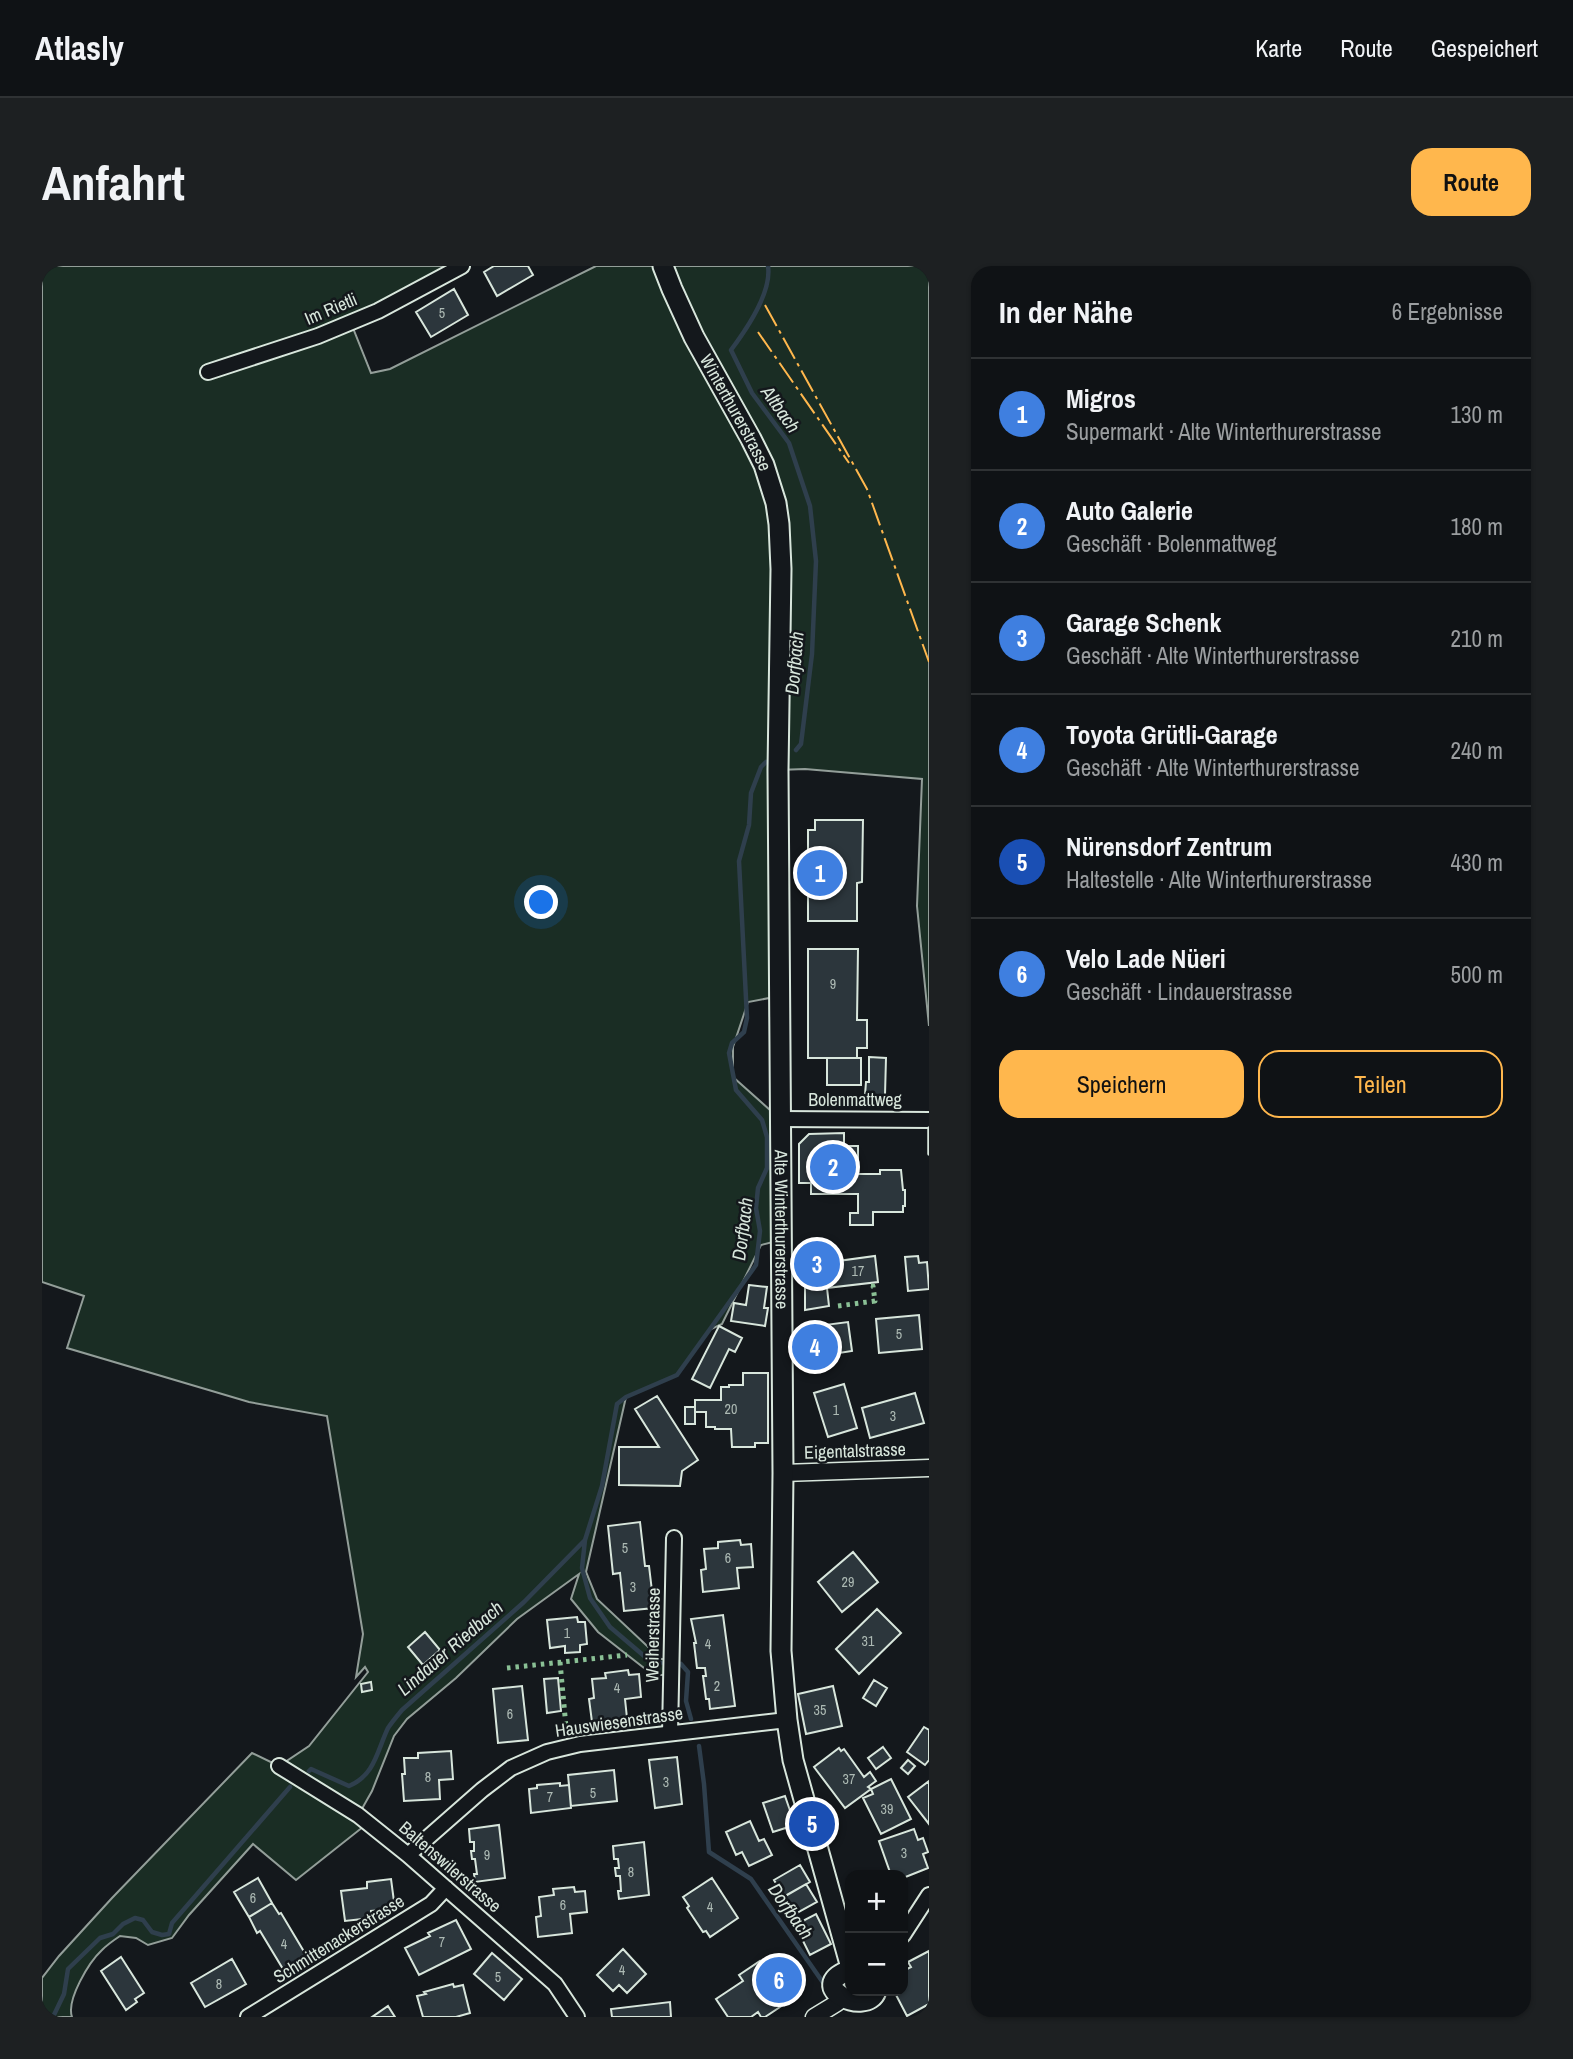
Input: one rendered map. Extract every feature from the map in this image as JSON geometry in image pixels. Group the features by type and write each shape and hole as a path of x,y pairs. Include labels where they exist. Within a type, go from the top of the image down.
{"main road":[{"name":"Winterthurerstrasse","path":"663,266 694,337 764,465 776,503 781,569"},
{"name":"Alte Winterthurerstrasse","path":"781,569 778,770 783,1473 780,1651 793,1760 845,1948"},
{"path":"845,1971 835,1982 833,1993 837,2003 849,2011 866,2013 874,1996"}],"street":[{"name":"Im Rietli","path":"208,372 318,336 378,311 462,266"},
{"name":"Bolenmattweg","path":"780,1119 929,1120"},
{"name":"Eigentalstrasse","path":"783,1473 929,1468"},
{"name":"Weiherstrasse","path":"670,1733 674,1538"},
{"name":"Hauswiesenstrasse","path":"408,1855 511,1768 547,1752 580,1744 787,1720"},
{"name":"Baltenswilerstrasse","path":"279,1766 358,1815 408,1855 555,1984 577,2017"},
{"name":"Schmittenackerstrasse","path":"248,2017 431,1904 446,1888"},
{"path":"904,1933 929,1895"},
{"path":"814,2017 837,2003"}],"green space":[{"path":"42,266 447,266 349,318 371,373 390,369 596,266 929,266 929,1026 917,906 922,779 805,769 778,770 780,996 748,1002 733,1047 733,1077 780,1119 781,1240 761,1245 722,1324 709,1330 677,1375 626,1397 586,1572 597,1599 661,1659 665,1659 665,1675 653,1675 598,1632 571,1599 579,1574 517,1619 456,1678 407,1719 394,1736 372,1791 359,1814 368,1823 296,1880 253,1844 189,1915 172,1938 148,1945 136,1938 120,1936 102,1950 75,1991 72,2017 42,2017 42,1978 59,1956 252,1753 279,1766 309,1746 368,1672 365,1667 356,1677 363,1634 327,1416 249,1402 67,1348 84,1296 42,1282"}],"building":[{"path":"494,266 528,266 533,275 497,296 484,272"},
{"path":"454,289 468,315 431,337 416,312"},
{"path":"815,820 863,820 862,882 857,883 857,921 808,921 808,830 815,830"},
{"path":"808,949 858,949 857,1020 867,1020 867,1048 857,1048 857,1058 808,1058"},
{"path":"869,1057 886,1058 885,1095 865,1095 866,1082 869,1082"},
{"path":"827,1058 861,1058 861,1085 827,1085"},
{"path":"844,1133 844,1146 858,1146 858,1174 901,1170 905,1190 903,1212 873,1212 873,1225 850,1225 850,1213 858,1213 858,1194 811,1194 811,1183 799,1183 799,1144 809,1134"},
{"path":"821,1247 823,1263 875,1256 878,1282 827,1288 829,1306 805,1310 805,1250"},
{"path":"918,1256 919,1263 927,1262 929,1289 908,1291 905,1257"},
{"path":"749,1285 767,1287 765,1326 731,1321 734,1303 746,1305"},
{"path":"919,1315 922,1349 879,1353 876,1319"},
{"path":"848,1322 852,1351 813,1357 809,1327"},
{"path":"719,1326 742,1338 735,1352 729,1349 710,1388 692,1379"},
{"path":"743,1373 768,1373 768,1443 755,1443 755,1447 732,1447 731,1429 706,1427 706,1412 695,1412 695,1400 721,1400 721,1387 743,1385"},
{"path":"844,1384 857,1428 828,1437 814,1393"},
{"path":"915,1393 924,1423 870,1438 862,1408"},
{"path":"657,1396 698,1460 682,1471 680,1486 619,1485 619,1447 659,1447 635,1409"},
{"path":"685,1407 695,1407 695,1424 685,1424"},
{"path":"640,1522 645,1566 649,1566 654,1608 624,1611 620,1573 613,1574 608,1526"},
{"path":"740,1540 741,1545 751,1544 753,1567 737,1568 739,1588 703,1592 701,1570 706,1569 704,1549 718,1548 718,1542"},
{"path":"853,1552 878,1582 842,1612 818,1582"},
{"path":"877,1609 901,1633 859,1674 836,1649"},
{"path":"723,1615 735,1706 710,1709 703,1676 706,1676 705,1668 697,1668 691,1619"},
{"path":"577,1617 578,1622 585,1622 587,1644 580,1645 580,1652 565,1653 565,1646 550,1648 547,1620"},
{"path":"425,1632 440,1650 423,1665 408,1647"},
{"path":"628,1670 629,1675 639,1674 641,1697 625,1699 627,1718 592,1722 589,1699 594,1698 592,1679 606,1678 605,1673"},
{"path":"558,1678 561,1711 547,1713 544,1679"},
{"path":"874,1680 887,1688 876,1706 863,1698"},
{"path":"371,1682 372,1690 362,1692 361,1684"},
{"path":"522,1686 528,1740 498,1743 493,1689"},
{"path":"833,1686 842,1726 806,1734 798,1694"},
{"path":"924,1727 929,1730 929,1760 925,1765 907,1752"},
{"path":"883,1747 891,1758 876,1769 868,1758"},
{"path":"839,1748 841,1751 844,1749 864,1777 870,1772 876,1781 868,1787 871,1789 845,1808 814,1767"},
{"path":"451,1751 453,1779 439,1780 440,1799 404,1801 404,1758 418,1758 418,1753"},
{"path":"677,1757 682,1804 655,1808 649,1760"},
{"path":"908,1760 915,1766 908,1774 901,1768"},
{"path":"614,1770 617,1801 571,1806 568,1775"},
{"path":"891,1779 911,1819 881,1834 863,1798 873,1794 871,1789"},
{"path":"929,1781 929,1824 908,1797"},
{"path":"560,1783 560,1786 569,1785 571,1808 531,1813 529,1789 537,1788 537,1785"},
{"path":"785,1796 795,1825 773,1832 763,1803"},
{"path":"750,1821 759,1841 764,1839 772,1855 749,1866 742,1852 736,1855 726,1832"},
{"path":"499,1825 505,1878 475,1882 474,1874 477,1874 471,1851 474,1851 474,1842 470,1842 469,1829"},
{"path":"914,1829 918,1840 923,1838 928,1852 923,1854 928,1868 908,1876 908,1870 889,1870 879,1841"},
{"path":"644,1842 649,1895 619,1899 620,1876 616,1876 615,1868 619,1868 618,1859 614,1859 613,1846"},
{"path":"800,1865 810,1882 784,1897 774,1880"},
{"path":"258,1878 272,1903 249,1917 234,1892"},
{"path":"712,1878 738,1918 710,1937 706,1931 703,1932 683,1897"},
{"path":"391,1879 395,1909 371,1911 371,1918 345,1921 341,1891 367,1888 367,1882"},
{"path":"806,1884 817,1902 788,1918 778,1900"},
{"path":"574,1887 575,1892 585,1891 587,1912 570,1914 572,1933 538,1937 536,1917 541,1916 539,1897 554,1895 553,1889"},
{"path":"272,1903 306,1955 283,1969 249,1917"},
{"path":"816,1914 831,1944 810,1955 795,1925"},
{"path":"456,1920 471,1949 419,1975 405,1948"},
{"path":"623,1949 646,1974 627,1993 619,1985 613,1991 597,1975"},
{"path":"929,1951 929,2004 907,2016 897,1996 908,1996 908,1968 911,1967 908,1962"},
{"path":"492,1953 522,1979 504,2000 474,1974"},
{"path":"121,1957 144,1993 126,2010 101,1971"},
{"path":"779,1957 798,1986 788,1993 792,1999 765,2017 761,2017 758,2012 751,2017 728,2017 716,1999 743,1981 739,1975 760,1961 764,1967"},
{"path":"232,1959 246,1984 205,2007 191,1983"},
{"path":"453,1984 454,1987 463,1985 470,2013 456,2017 423,2017 417,1996"},
{"path":"670,2002 671,2017 612,2017 611,2009"},
{"path":"388,2006 395,2017 372,2017"}],"waterway":[{"name":"Altbach","path":"768,266 762,299 731,350 752,393 789,443 810,506 816,561 812,654 801,744 796,750"},
{"name":"Dorfbach","path":"661,1663 650,1661 610,1627 590,1598 582,1568 585,1540 602,1486 617,1404 626,1397 677,1375 756,1265 760,1231 756,1208 758,1188 767,1168 767,1137 762,1120 736,1090 729,1053 732,1043 744,1032 747,1018 739,861 749,825 751,793 761,767 766,762"},
{"name":"Lindauer Riedbach","path":"309,1771 311,1769 349,1786 365,1776 378,1754 388,1728 402,1710 524,1602 585,1540"},
{"name":"Dorfbach","path":"681,1664 688,1672 686,1701 691,1719"},
{"name":"Dorfbach","path":"699,1746 709,1852 751,1879 824,1984"},
{"name":"Lindauer Riedbach","path":"53,2017 64,1994 68,1969 100,1938 113,1934 123,1924 135,1918 143,1920 152,1932 169,1934 172,1923 290,1787"}],"hedge":[{"path":"838,1306 875,1301 873,1286 869,1286"},
{"path":"507,1668 627,1655"},
{"path":"560,1662 566,1727"}],"wall":[{"path":"929,1128 929,1154"}],"power":[{"path":"765,305 867,489 929,662"},
{"path":"758,332 849,463"}],"place":[{"name":"Migros","path":"820,873"},
{"name":"Auto Galerie","path":"833,1167"},
{"name":"Garage Schenk","path":"817,1264"},
{"name":"Toyota Grütli-Garage","path":"815,1347"},
{"name":"Nürensdorf Zentrum","path":"812,1824"},
{"name":"Velo Lade Nüeri","path":"779,1980"}]}
